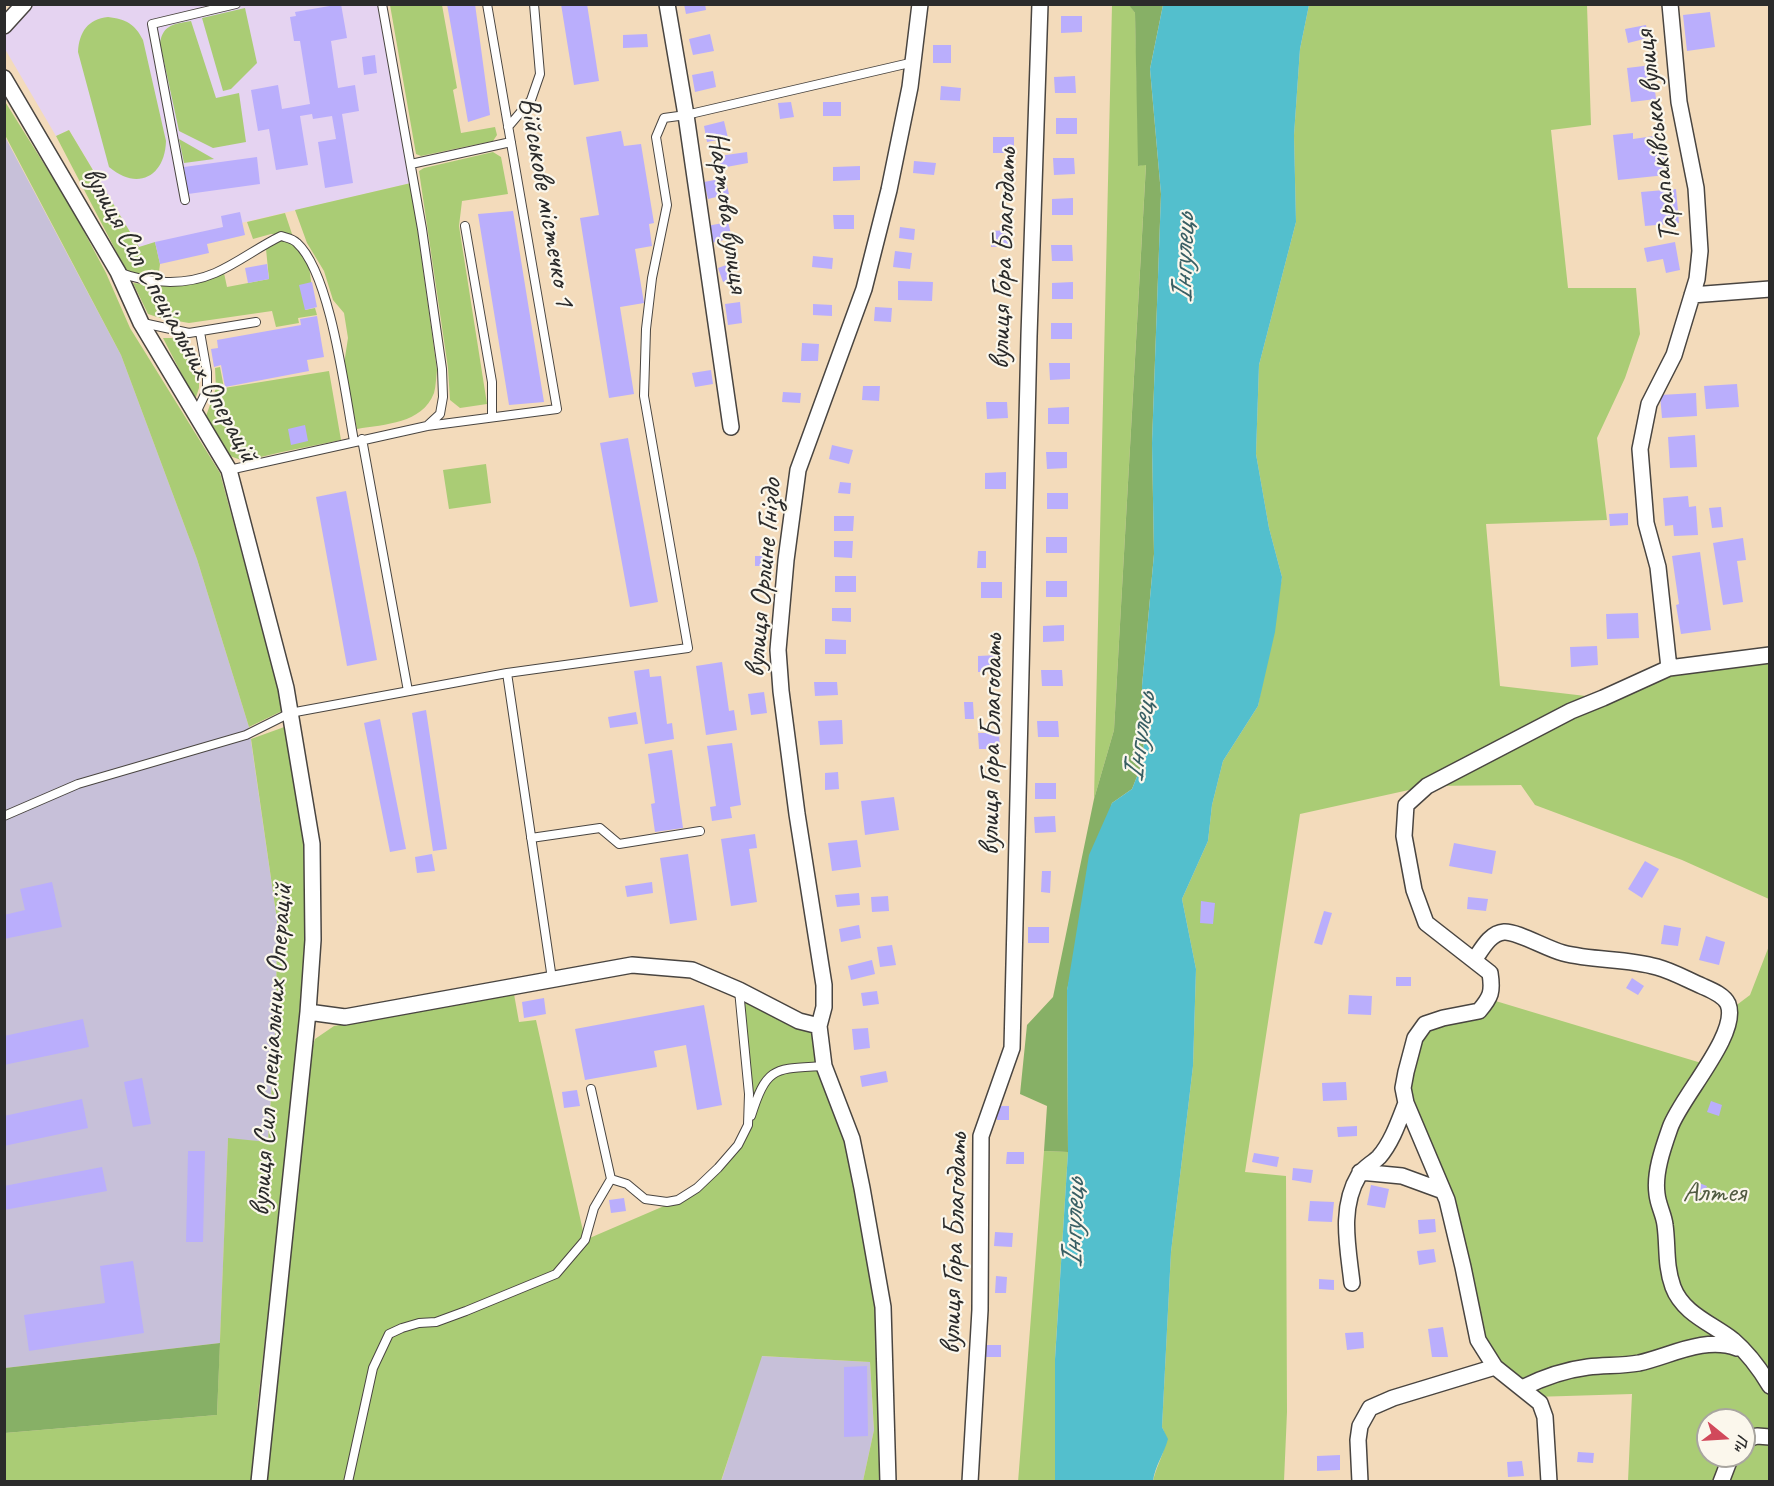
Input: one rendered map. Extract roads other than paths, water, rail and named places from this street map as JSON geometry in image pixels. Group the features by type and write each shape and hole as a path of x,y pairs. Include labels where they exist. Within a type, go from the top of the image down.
{"street":[{"path":"4,26 24,4"},
{"name":"Нартова вулиця","path":"667,4 686,115 731,427"},
{"name":"вулиця Орлине Гніздо","path":"888,1482 883,1307 852,1139 824,1066 819,1026 824,1007 824,985 795,804 778,650 786,560 798,470 864,289 889,190 914,62 920,4"},
{"name":"вулиця Гора Благодать","path":"970,1482 980,1310 981,1136 1012,1048 1029,325 1040,4"},
{"name":"Тарапаківська вулиця","path":"1669,668 1658,567 1646,523 1640,449 1649,404 1674,355 1697,279 1700,251 1696,188 1679,102 1670,4"},
{"name":"вулиця Сил Спеціальних Операцій","path":"4,78 118,272 141,323 229,470 286,688 312,844 313,940 308,1012 259,1482"},
{"path":"1692,295 1770,289"},
{"path":"1549,1482 1545,1417 1540,1403 1495,1367 1478,1340 1463,1267 1443,1191 1406,1103 1403,1089 1415,1038 1425,1024 1479,1011 1489,999 1493,987 1490,973 1426,923 1414,890 1404,836 1406,805 1427,786 1571,711 1669,668 1770,656"},
{"path":"1475,959 1495,934 1512,932 1543,947 1567,955 1658,967 1716,992 1727,1001 1730,1010 1729,1017 1720,1043 1670,1127 1656,1184 1665,1224 1666,1260 1673,1287 1679,1298 1707,1324 1731,1338 1746,1351 1770,1386"},
{"path":"308,1012 345,1017 632,964 692,970 739,990 799,1021 819,1026"},
{"path":"1352,1283 1346,1219 1349,1195 1360,1172 1386,1147 1406,1103"},
{"path":"1360,1172 1402,1176 1443,1191"},
{"path":"1522,1388 1549,1375 1587,1367 1636,1363 1701,1345 1726,1343 1746,1351"},
{"path":"1360,1482 1358,1440 1360,1426 1370,1408 1393,1398 1495,1367"}],"lane":[{"path":"184,200 152,24 236,4"},
{"path":"382,4 411,164 442,369 444,397 440,414 428,426"},
{"name":"Військове містечко 1","path":"487,4 557,409 492,417"},
{"path":"508,127 531,100 540,74 534,4"},
{"path":"4,816 78,784 246,735 290,713 507,673 688,648 644,396 646,329 652,278 667,206 656,137 664,118 686,115 914,62"},
{"path":"411,164 511,142"},
{"path":"229,470 358,440 428,426 492,417 492,382 465,226"},
{"path":"118,272 145,281 168,282 202,278 281,236 291,238 298,244 310,261 326,301 358,440 408,691"},
{"path":"141,323 189,333 256,322"},
{"path":"196,413 207,390 207,372 200,332"},
{"path":"507,673 552,979"},
{"path":"531,838 600,828 619,844 700,831"},
{"path":"739,990 748,1070 748,1125"},
{"path":"611,1179 627,1184 645,1199 667,1202 678,1200 697,1188 738,1145 757,1099 773,1073 788,1068 824,1066"},
{"path":"348,1482 373,1368 389,1334 419,1323 436,1322 556,1274 585,1240 594,1208 611,1179 591,1089"}],"water":[{"name":"Інгулець","path":"1163,5 1309,5 1300,49 1294,135 1296,222 1259,365 1256,454 1269,528 1282,577 1275,632 1258,706 1223,761 1212,805 1208,841 1182,899 1196,969 1193,1066 1171,1252 1162,1427 1168,1439 1153,1481 1055,1481 1055,1359 1068,1152 1067,990 1089,855 1112,803 1132,789 1144,759 1142,686 1154,554 1152,443 1161,194 1150,69"}],"park label":[{"name":"Алтея","path":"1714,1193"}]}
